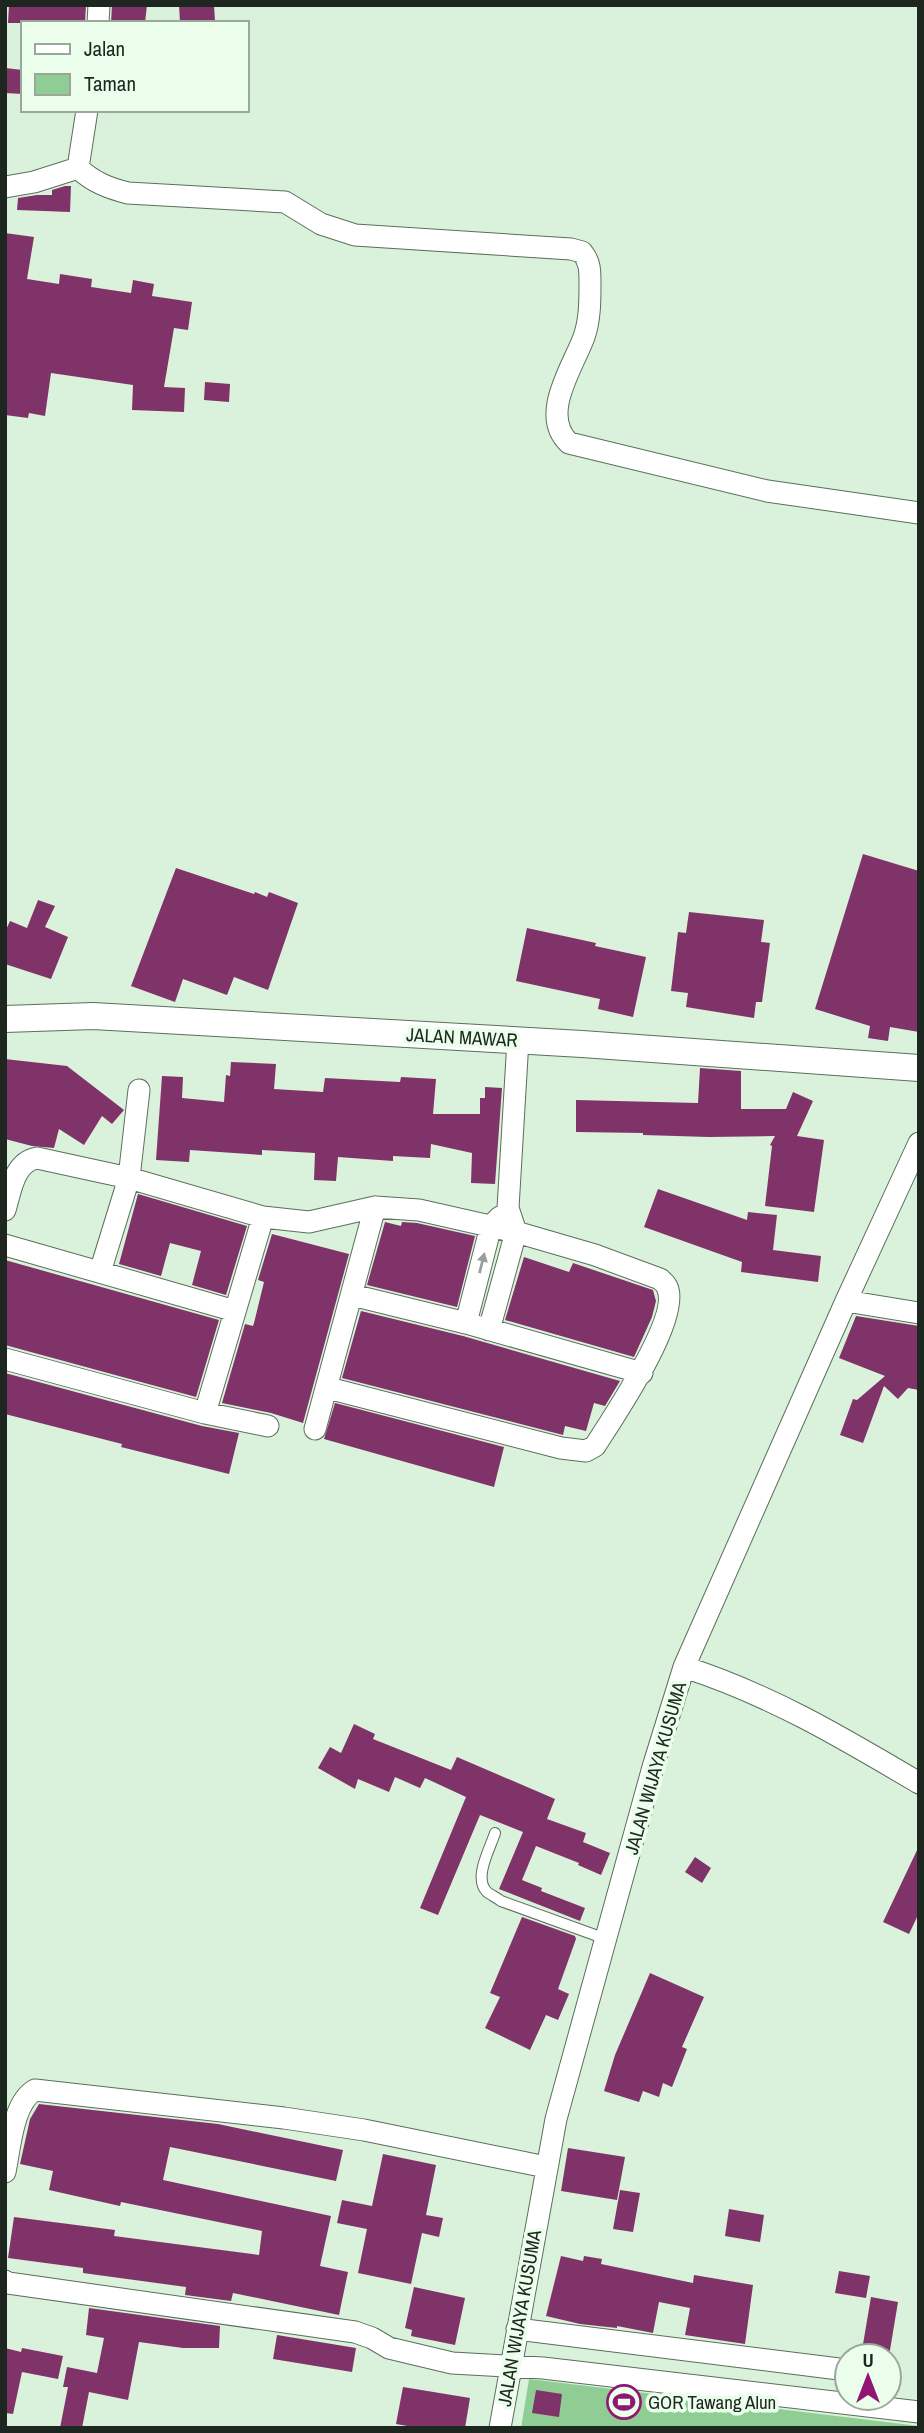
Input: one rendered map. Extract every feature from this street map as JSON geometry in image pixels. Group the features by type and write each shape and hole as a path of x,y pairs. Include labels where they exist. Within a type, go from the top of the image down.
{"street":[{"path":"78,168 87,112"},
{"path":"5,187 34,182 78,168"},
{"path":"78,168 90,179 108,188 128,193 285,202 321,224 355,235 571,249 582,252 590,265 589,316 560,397 557,424 560,434 569,443 766,491 919,513"},
{"name":"JALAN MAWAR","path":"5,1019 93,1016 519,1040 919,1068"},
{"path":"489,1330 516,1232 508,1208 519,1040"},
{"path":"100,1272 129,1178 139,1090"},
{"name":"JALAN WIJAYA KUSUMA","path":"500,2428 556,2119 684,1667 919,1143"},
{"path":"5,1210 20,1166 37,1158 129,1178 263,1217 309,1222 375,1207 419,1210 516,1232 595,1255 660,1279 667,1285 670,1296 666,1315 642,1373 594,1446 586,1451 561,1448 328,1388"},
{"path":"315,1429 375,1207"},
{"path":"466,1324 491,1226 508,1208"},
{"path":"205,1413 263,1217"},
{"path":"5,1245 235,1311"},
{"path":"352,1295 642,1373"},
{"path":"846,1301 919,1313"},
{"path":"5,1359 205,1413 268,1426"},
{"path":"684,1667 774,1701 919,1783"},
{"path":"5,2172 14,2127 24,2098 36,2090 284,2118 364,2130 546,2167"},
{"path":"5,2281 355,2332 372,2337 389,2348 452,2363 511,2364 919,2412"},
{"path":"517,2329 833,2368"}],"lane":[{"path":"495,1833 481,1873 481,1884 486,1891 501,1901 606,1938"}],"green space":[{"name":"GOR Tawang Alun","path":"529,2379 919,2426 919,2428 521,2428"}],"building":[{"path":"9,5 86,5 85,21 8,23"},
{"path":"112,5 147,5 145,21 111,21"},
{"path":"179,5 214,5 215,21 180,21"},
{"path":"5,68 21,70 21,94 5,93"},
{"path":"71,186 70,212 17,210 18,198 52,195 52,190"},
{"path":"5,233 34,237 27,279 59,284 60,274 92,279 91,287 131,293 133,280 154,284 152,296 192,302 188,330 174,328 164,387 185,388 184,412 132,410 133,385 51,373 45,416 29,413 28,418 5,415"},
{"path":"205,382 230,384 229,402 204,400"},
{"path":"863,854 919,871 919,1032 890,1027 888,1041 868,1038 870,1026 815,1009"},
{"path":"176,868 254,894 255,892 267,897 269,892 298,903 268,990 234,977 227,995 183,979 175,1002 131,986"},
{"path":"38,900 55,906 45,927 68,937 51,979 5,964 5,932 10,921 27,928"},
{"path":"689,912 764,920 761,942 770,943 762,1002 756,1002 754,1018 686,1007 688,993 671,991 678,932 686,933"},
{"path":"527,928 646,957 633,1017 598,1009 600,999 516,981"},
{"path":"5,1059 67,1066 124,1110 112,1124 102,1116 84,1145 59,1129 54,1148 5,1139"},
{"path":"231,1062 276,1064 274,1089 323,1092 325,1078 400,1082 401,1077 436,1079 433,1114 480,1114 480,1098 485,1098 485,1087 502,1088 495,1184 471,1183 472,1153 431,1144 430,1158 393,1156 393,1161 338,1157 336,1181 314,1180 315,1153 262,1150 262,1155 190,1150 189,1162 156,1160 162,1076 183,1077 182,1098 224,1102 226,1075 230,1076"},
{"path":"700,1068 741,1071 741,1109 786,1109 793,1092 813,1101 797,1136 824,1140 814,1212 765,1206 770,1145 775,1136 709,1137 576,1132 576,1100 698,1103"},
{"path":"658,1189 747,1220 748,1212 777,1215 773,1250 821,1256 818,1282 741,1272 742,1262 644,1227"},
{"path":"138,1194 247,1226 226,1295 192,1285 201,1251 170,1243 161,1276 119,1264"},
{"path":"385,1222 401,1226 402,1222 417,1223 475,1236 457,1307 367,1285"},
{"path":"272,1234 349,1254 303,1423 222,1403 245,1324 253,1326 254,1323 264,1282 258,1280"},
{"path":"524,1257 569,1272 573,1263 653,1290 656,1301 652,1317 634,1357 505,1320"},
{"path":"5,1260 219,1320 196,1397 5,1345"},
{"path":"361,1311 463,1336 620,1381 605,1406 594,1403 586,1431 565,1426 563,1435 342,1378"},
{"path":"856,1316 919,1326 919,1390 908,1388 898,1399 884,1386 863,1443 840,1435 853,1399 857,1400 885,1376 839,1358"},
{"path":"5,1373 202,1426 239,1433 229,1474 5,1414"},
{"path":"335,1403 504,1447 494,1487 324,1439"},
{"path":"354,1724 375,1734 373,1739 451,1770 457,1757 555,1799 547,1819 586,1833 583,1842 610,1853 601,1875 536,1846 522,1880 542,1888 541,1891 585,1908 580,1921 499,1889 523,1832 480,1815 438,1915 420,1908 466,1797 425,1778 420,1788 395,1777 389,1792 358,1779 355,1789 318,1768 330,1747 341,1753"},
{"path":"919,1846 919,1913 909,1934 883,1922"},
{"path":"695,1857 711,1868 702,1883 685,1872"},
{"path":"522,1917 575,1936 576,1939 558,1989 569,1994 558,2020 546,2015 530,2050 485,2028 500,1997 490,1993"},
{"path":"650,1973 704,1997 682,2047 687,2049 672,2087 663,2083 659,2097 643,2091 639,2102 604,2091 615,2055"},
{"path":"39,2104 218,2124 343,2150 336,2181 170,2147 163,2180 331,2216 320,2266 348,2272 339,2315 233,2293 231,2301 185,2295 186,2287 83,2273 83,2268 8,2258 14,2217 115,2230 114,2236 259,2255 262,2231 121,2202 120,2206 49,2190 53,2171 20,2164 30,2119"},
{"path":"568,2148 625,2157 617,2200 561,2191"},
{"path":"383,2154 436,2165 426,2215 443,2218 439,2237 422,2233 411,2284 358,2273 367,2229 337,2223 342,2200 372,2206"},
{"path":"620,2190 640,2193 633,2232 613,2229"},
{"path":"729,2209 764,2215 760,2242 725,2236"},
{"path":"561,2256 583,2261 584,2256 602,2259 601,2264 693,2283 694,2275 753,2285 745,2344 685,2335 690,2308 659,2302 653,2333 617,2326 580,2324 546,2316"},
{"path":"839,2271 870,2276 866,2298 835,2293"},
{"path":"414,2287 465,2298 455,2345 411,2336 412,2330 405,2328"},
{"path":"871,2297 898,2302 891,2342 863,2342"},
{"path":"89,2308 220,2326 219,2348 183,2348 139,2342 128,2400 89,2392 82,2428 60,2428 68,2387 63,2387 67,2367 97,2373 104,2338 86,2335"},
{"path":"277,2335 356,2348 352,2372 273,2359"},
{"path":"5,2348 21,2352 22,2348 63,2356 58,2379 22,2372 13,2414 5,2413"},
{"path":"403,2387 470,2398 465,2428 419,2428 396,2424"},
{"path":"536,2390 562,2394 559,2417 532,2413"}],"place":[{"name":"GOR Tawang Alun","path":"624,2402"}]}
